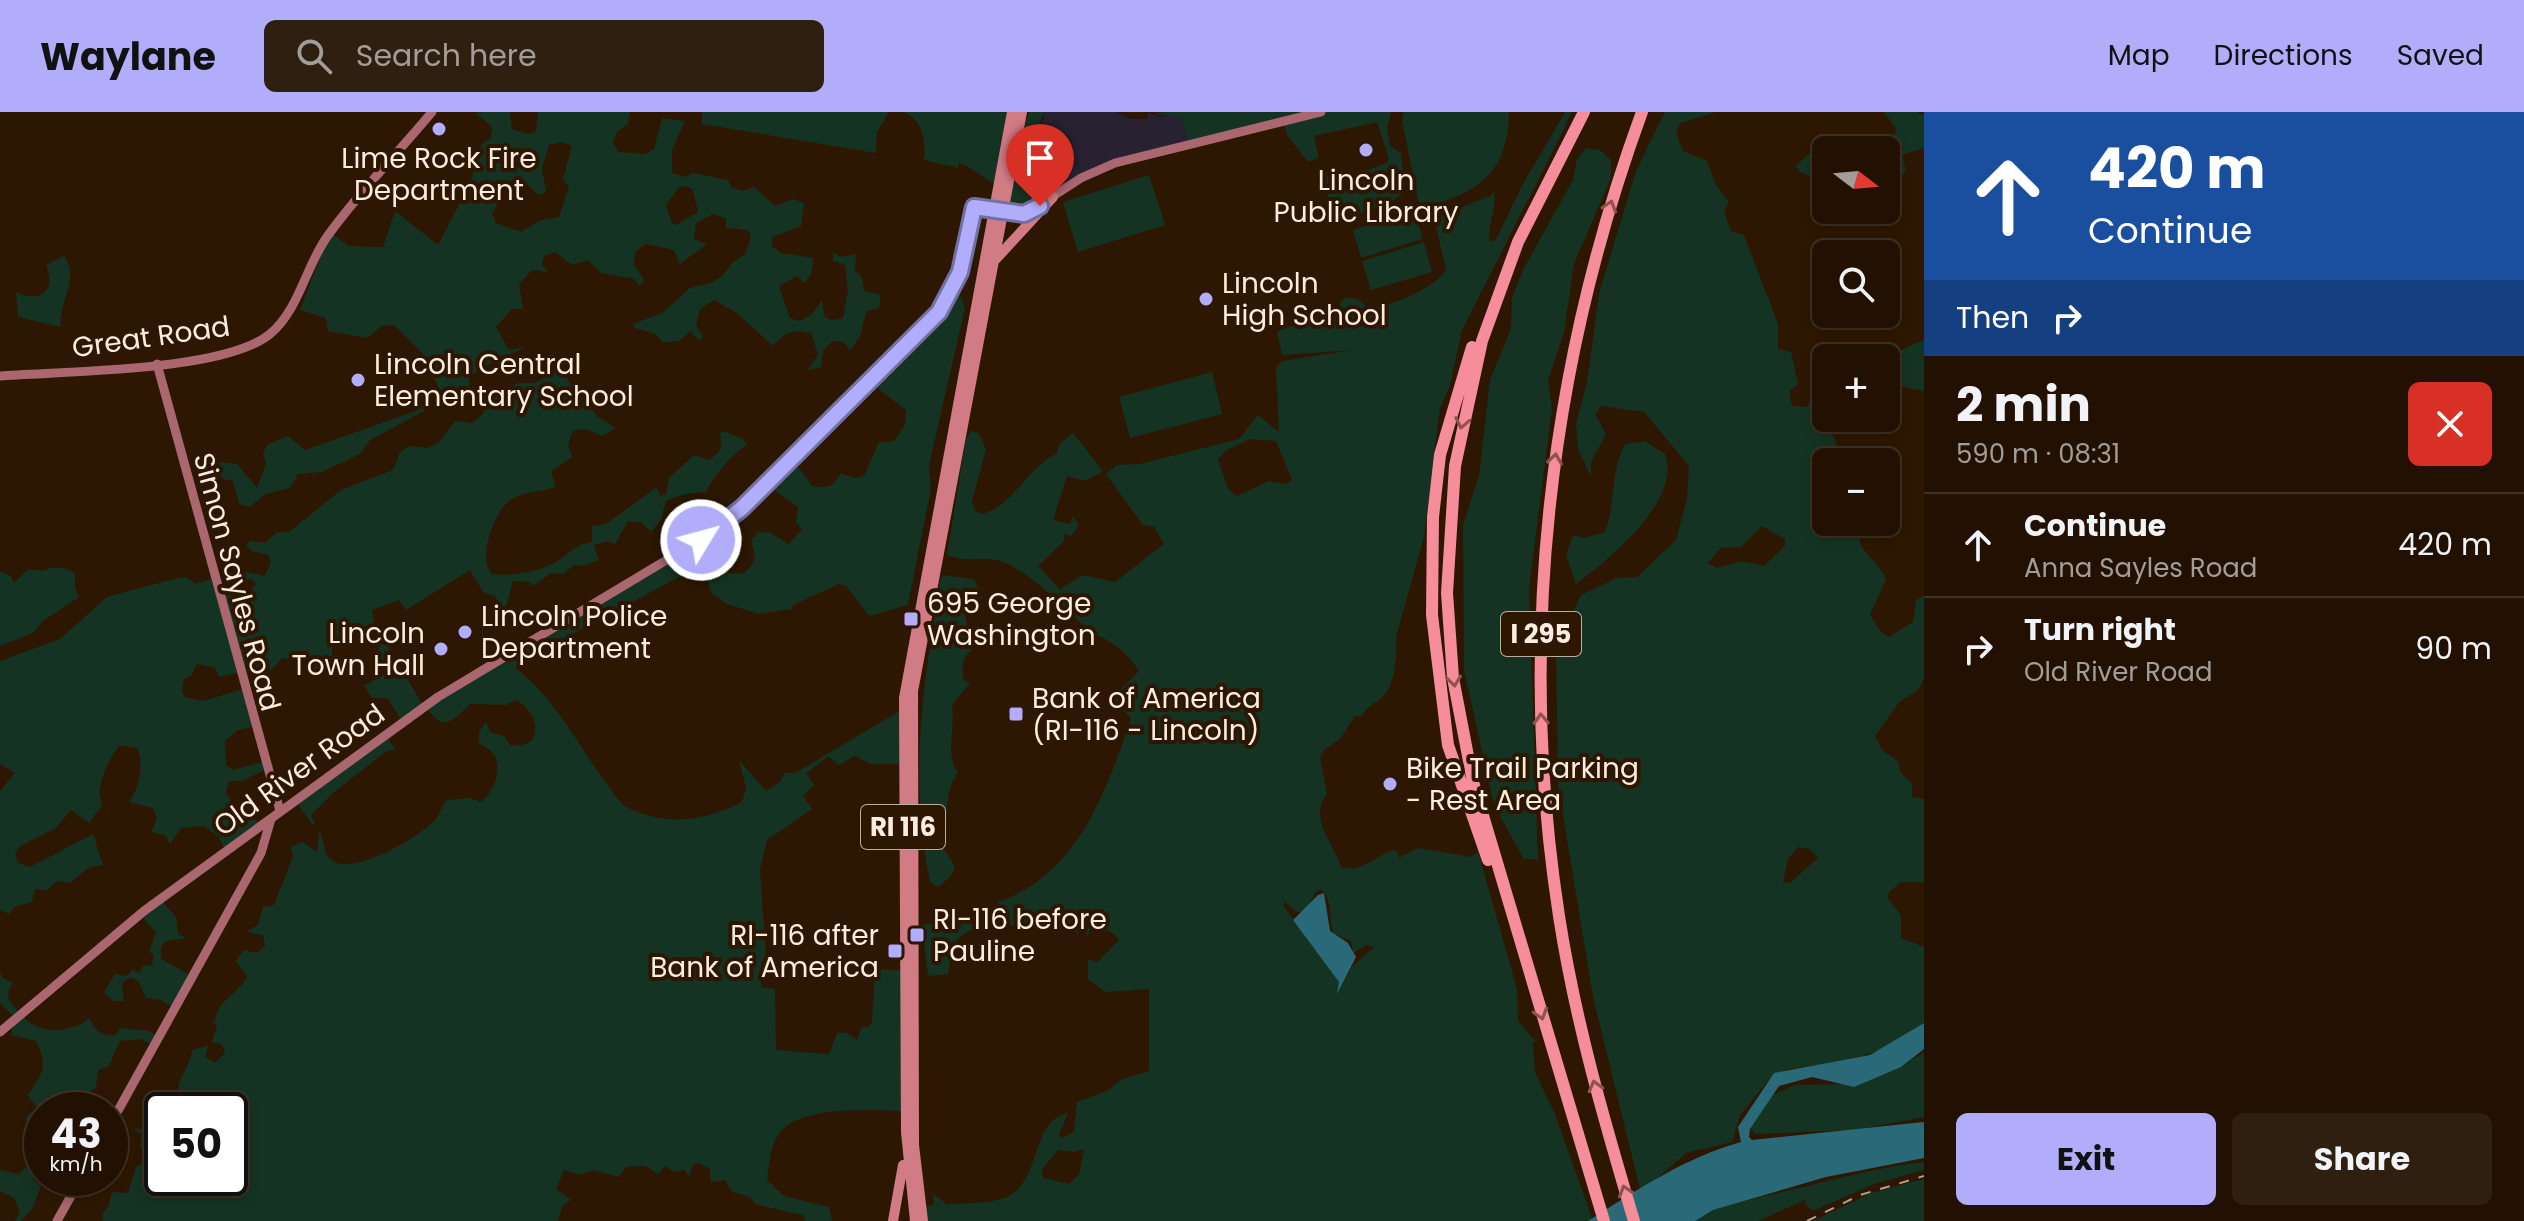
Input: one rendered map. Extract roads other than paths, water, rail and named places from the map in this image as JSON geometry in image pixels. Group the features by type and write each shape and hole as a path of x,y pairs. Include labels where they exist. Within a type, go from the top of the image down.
{"highway":[{"path":"1584,112 1489,299 1447,422 1434,506 1432,587 1437,678 1449,752 1526,964 1604,1221"},
{"name":"I 295","path":"1634,1221 1579,1020 1556,896 1545,791 1541,637 1549,508 1569,372 1597,250 1642,112"}],"main road":[{"name":"Great Road","path":"0,376 157,364 220,355 269,335 291,306 328,234 432,112"},
{"name":"RI 116","path":"915,1221 906,1143 913,691 993,265 1012,112"},
{"name":"RI 116","path":"923,1221 915,1155 909,998 905,688 998,211 1022,112"},
{"path":"998,211 1027,213 1087,175 1120,161 1321,112"},
{"path":"993,265 1053,197"},
{"name":"Old River Road","path":"0,1032 124,926 461,681 720,528 928,323 957,281 974,207 998,211"},
{"name":"Simon Sayles Road","path":"157,364 280,811"},
{"path":"128,1093 255,865 266,842 271,819"},
{"path":"893,1221 906,1143"},
{"path":"57,1221 71,1196"}],"water":[{"path":"1324,893 1330,931 1348,943 1356,957 1337,994 1339,982 1293,920 1318,895"},
{"path":"1924,1023 1924,1049 1901,1067 1854,1087 1812,1077 1779,1086 1750,1129 1749,1137 1752,1140 1924,1122 1924,1158 1826,1177 1713,1210 1695,1221 1588,1221 1680,1166 1741,1142 1738,1127 1774,1073 1870,1055"}],"railway":[{"path":"1807,1221 1860,1195 1924,1176"}],"place":[{"name":"Lime Rock Fire Department","path":"439,129"},
{"name":"Lincoln Public Library","path":"1366,150"},
{"name":"Lincoln High School","path":"1206,299"},
{"name":"Lincoln Central Elementary School","path":"358,380"},
{"name":"695 George Washington","path":"911,619"},
{"name":"Lincoln Police Department","path":"465,632"},
{"name":"Lincoln Town Hall","path":"441,649"},
{"name":"Bank of America (RI-116 - Lincoln)","path":"1016,714"},
{"name":"Bike Trail Parking - Rest Area","path":"1390,784"},
{"name":"RI-116 before Pauline","path":"917,935"},
{"name":"RI-116 after Bank of America","path":"895,951"}]}
